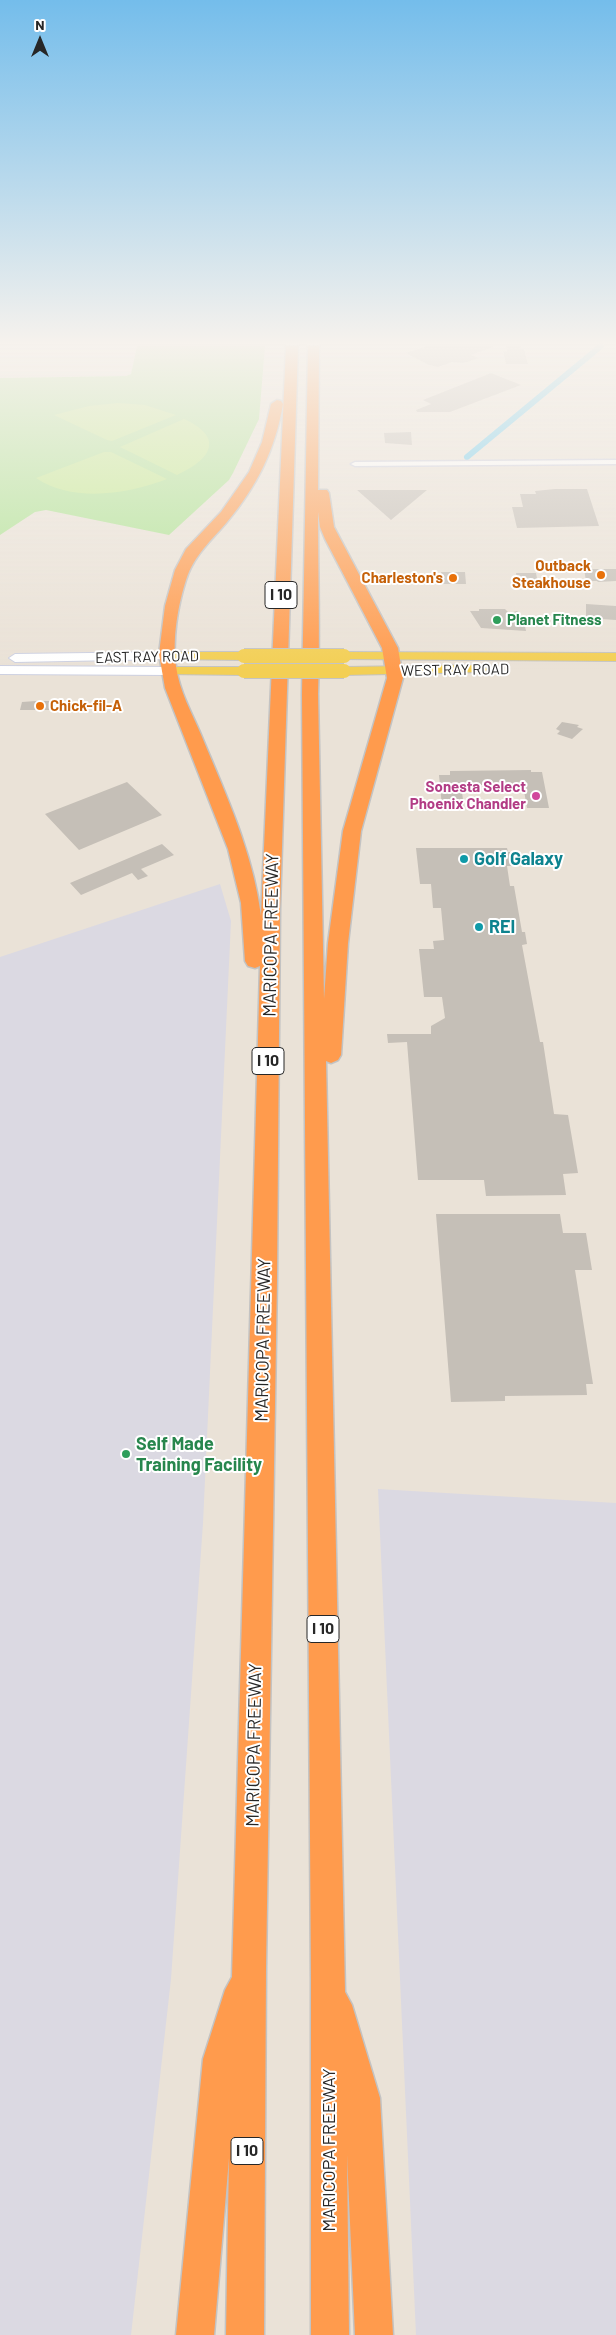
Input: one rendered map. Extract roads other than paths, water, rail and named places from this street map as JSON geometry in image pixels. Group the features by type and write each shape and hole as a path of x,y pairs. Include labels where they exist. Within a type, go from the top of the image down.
{"highway":[{"path":"265,1278 254,1153 255,937 252,909 246,876 235,840 176,694 168,664 170,635 178,582 186,560 252,480 266,455"},
{"name":"MARICOPA FREEWAY","path":"246,2335 249,1967 265,1278 270,909 286,455"},
{"name":"MARICOPA FREEWAY","path":"312,455 310,625 312,646 310,694 328,1979 330,2335"},
{"path":"317,455 329,533 338,554 390,648 393,663 391,693 352,831 338,942 331,1030 331,1151 318,1278"},
{"path":"195,2335 220,2059 249,1967"},
{"path":"328,1979 362,2098 374,2335"}],"main road":[{"name":"EAST RAY ROAD","path":"0,670 168,664 244,656 295,656"},
{"name":"WEST RAY ROAD","path":"295,656 344,656 393,663 616,668"},
{"name":"WEST RAY ROAD","path":"294,671 344,671 393,663 616,657"},
{"name":"EAST RAY ROAD","path":"0,659 168,664 244,671 294,671"}],"street":[{"path":"355,464 616,462"}],"place":[{"name":"Outback Steakhouse","path":"601,575"},
{"name":"Charleston's","path":"453,578"},
{"name":"Planet Fitness","path":"497,620"},
{"name":"Chick-fil-A","path":"40,706"},
{"name":"Sonesta Select Phoenix Chandler","path":"536,796"},
{"name":"Golf Galaxy","path":"464,859"},
{"name":"REI","path":"479,927"},
{"name":"Self Made Training Facility","path":"126,1454"}]}
